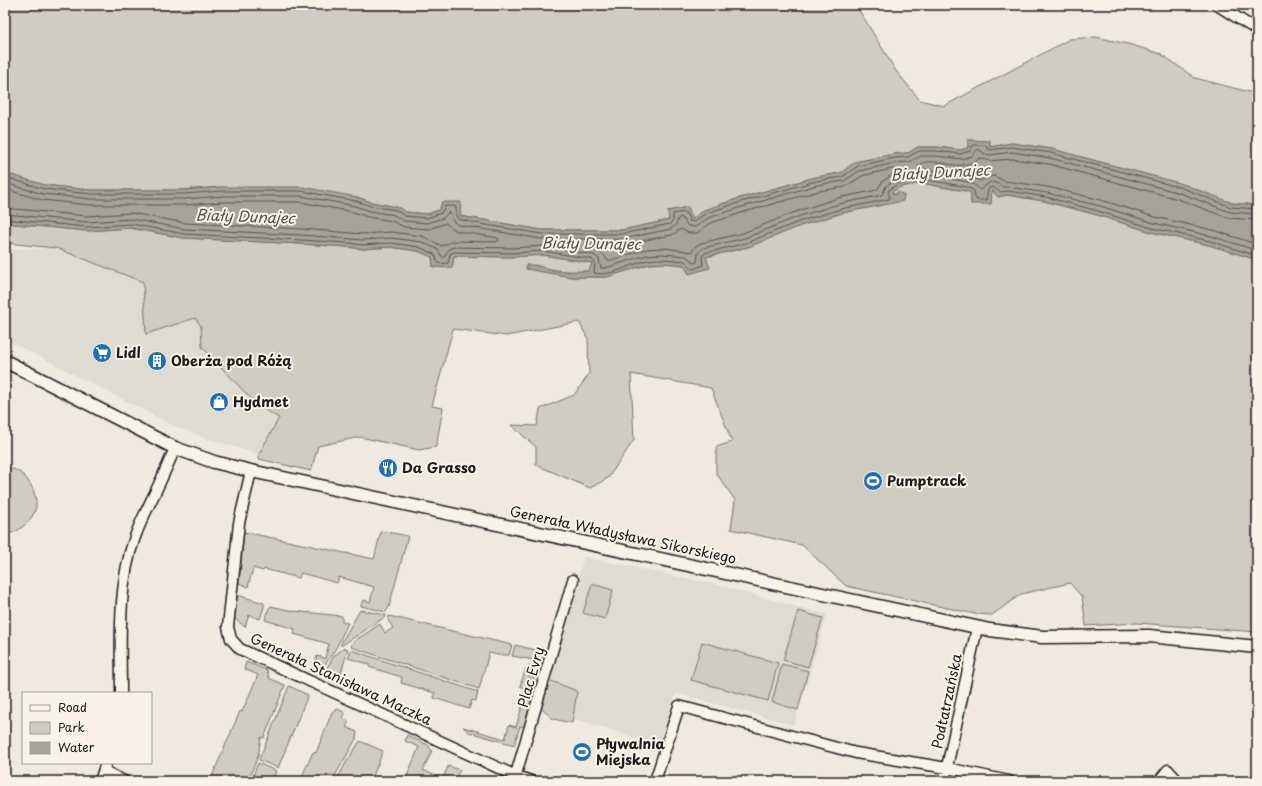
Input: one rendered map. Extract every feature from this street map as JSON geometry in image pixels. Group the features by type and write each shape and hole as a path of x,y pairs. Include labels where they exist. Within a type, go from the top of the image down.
{"street":[{"path":"1217,5 1257,30"},
{"name":"Generała Władysława Sikorskiego","path":"5,361 175,448 214,462 251,471 1016,635 1042,638 1149,636 1257,647"},
{"path":"121,692 121,612 122,593 127,567 135,537 175,448"},
{"name":"Generała Stanisława Maczka","path":"251,471 238,523 228,627 231,639 240,649 515,779 531,781"},
{"name":"Plac Evry","path":"515,779 573,580"},
{"name":"Podtatrzańska","path":"944,781 978,628"},
{"path":"656,781 679,706 856,752 947,768 1009,781"},
{"path":"100,781 105,767 124,781"},
{"path":"1158,781 1168,770 1178,781"}],"shaded area":[{"path":"56,248 143,282 147,334 195,318 201,326 202,347 258,406 279,418 259,454 211,440 174,426 5,339 5,249"},
{"path":"584,557 714,584 827,615 794,725 676,693 658,745 541,708"}],"green space":[{"path":"5,5 856,5 896,71 920,100 944,106 1070,39 1096,37 1132,45 1161,54 1195,78 1257,94 1257,205 1232,203 1181,184 1052,149 1012,143 990,147 989,141 968,140 968,148 960,150 937,147 918,147 908,153 894,154 855,162 841,173 816,177 740,198 704,210 693,219 687,207 668,211 669,220 622,230 542,230 460,216 460,202 428,214 406,212 397,207 371,202 357,197 219,187 183,190 91,190 43,185 5,173"},
{"path":"922,183 971,193 971,204 991,190 998,197 1007,195 1044,201 1097,215 1151,232 1209,245 1251,258 1257,258 1257,632 1137,623 1086,626 1082,597 1070,583 1021,594 992,615 975,614 846,586 802,545 731,529 735,500 716,473 716,447 732,442 711,388 631,374 634,440 608,478 590,488 536,465 536,447 511,425 537,426 540,409 574,395 589,374 588,339 579,322 506,336 453,329 432,406 443,408 436,447 419,450 360,437 318,446 311,471 259,459 259,454 279,418 258,406 202,347 201,326 195,318 146,334 143,282 56,248 5,243 5,223 87,231 130,228 184,238 363,249 390,247 418,251 432,257 433,267 452,268 454,256 512,257 543,255 592,263 590,271 561,271 534,265 526,268 571,277 607,277 649,264 664,263 684,265 706,257 748,247 803,225 842,213 902,201 892,192 900,187"},
{"path":"5,467 18,471 25,477 33,489 36,498 36,507 32,517 24,526 15,532 5,535"},
{"path":"381,531 408,536 389,607 386,612 361,606 363,600 370,602 374,587 339,577 337,583 301,573 299,578 264,569 263,571 253,568 248,587 239,583 244,532 374,559"},
{"path":"592,584 613,590 605,619 583,613"},
{"path":"237,595 264,603 260,619 249,615 245,627 234,618"},
{"path":"271,606 293,611 342,616 342,622 348,623 336,648 320,672 313,669 317,656 325,658 329,644 294,634 295,629 265,620"},
{"path":"360,610 386,615 341,646 341,643"},
{"path":"798,611 823,618 808,667 783,660"},
{"path":"389,616 512,645 509,655 489,653 479,689 351,647 353,642 380,624 385,633 393,628 388,620"},
{"path":"702,642 778,663 768,701 691,680"},
{"path":"515,645 548,653 546,659 539,661 512,656"},
{"path":"344,648 348,649 339,680 323,674 334,656"},
{"path":"351,650 478,692 476,701 472,700 469,709 434,698 435,693 401,683 402,677 369,667 369,664 348,658"},
{"path":"246,662 267,670 269,678 285,685 264,738 261,737 258,756 248,781 210,781 240,711 242,712 258,675 244,669"},
{"path":"782,664 808,671 798,710 772,702"},
{"path":"528,666 543,669 537,688"},
{"path":"526,668 536,691 526,727 520,726 514,745 469,732 463,727 505,739 509,725 516,727 527,689 520,686"},
{"path":"549,680 577,691 572,723 553,719 541,708"},
{"path":"289,686 308,695 278,768 259,760"},
{"path":"338,709 345,713 343,719 349,721 346,727 357,732 356,739 332,781 300,781 313,752 316,753 332,712"},
{"path":"407,735 428,745 432,751 423,770 440,778 438,781 405,781 419,747 405,741"},
{"path":"360,741 383,751 371,781 336,781 347,761"},
{"path":"258,763 276,771 272,781 251,781"},
{"path":"448,766 460,770 454,781 442,781"}],"water":[{"name":"Biały Dunajec","path":"968,140 990,141 990,147 1012,143 1052,149 1183,184 1232,203 1257,205 1257,258 1251,258 1209,245 1151,232 1097,215 1044,201 1007,195 998,197 992,190 991,204 971,204 971,193 922,183 900,187 892,192 894,195 898,192 904,195 903,201 842,213 803,225 748,247 706,257 710,268 689,274 684,265 664,263 649,264 607,277 571,277 526,269 526,265 530,265 557,271 589,271 592,263 543,255 512,257 454,256 452,268 433,267 432,257 418,251 390,247 363,249 301,244 183,238 130,228 87,231 5,223 5,173 45,185 91,190 183,190 223,187 302,187 357,197 371,202 397,207 406,212 428,214 439,210 442,202 461,202 460,216 542,230 622,230 669,220 668,211 688,207 693,219 704,210 740,198 816,177 841,173 855,162 894,154 908,153 918,147 937,147 960,150 968,148"}],"place":[{"name":"Lidl","path":"102,353"},
{"name":"Oberża pod Różą","path":"157,361"},
{"name":"Hydmet","path":"219,402"},
{"name":"Da Grasso","path":"388,468"},
{"name":"Pumptrack","path":"873,481"},
{"name":"Pływalnia Miejska","path":"582,752"}]}
